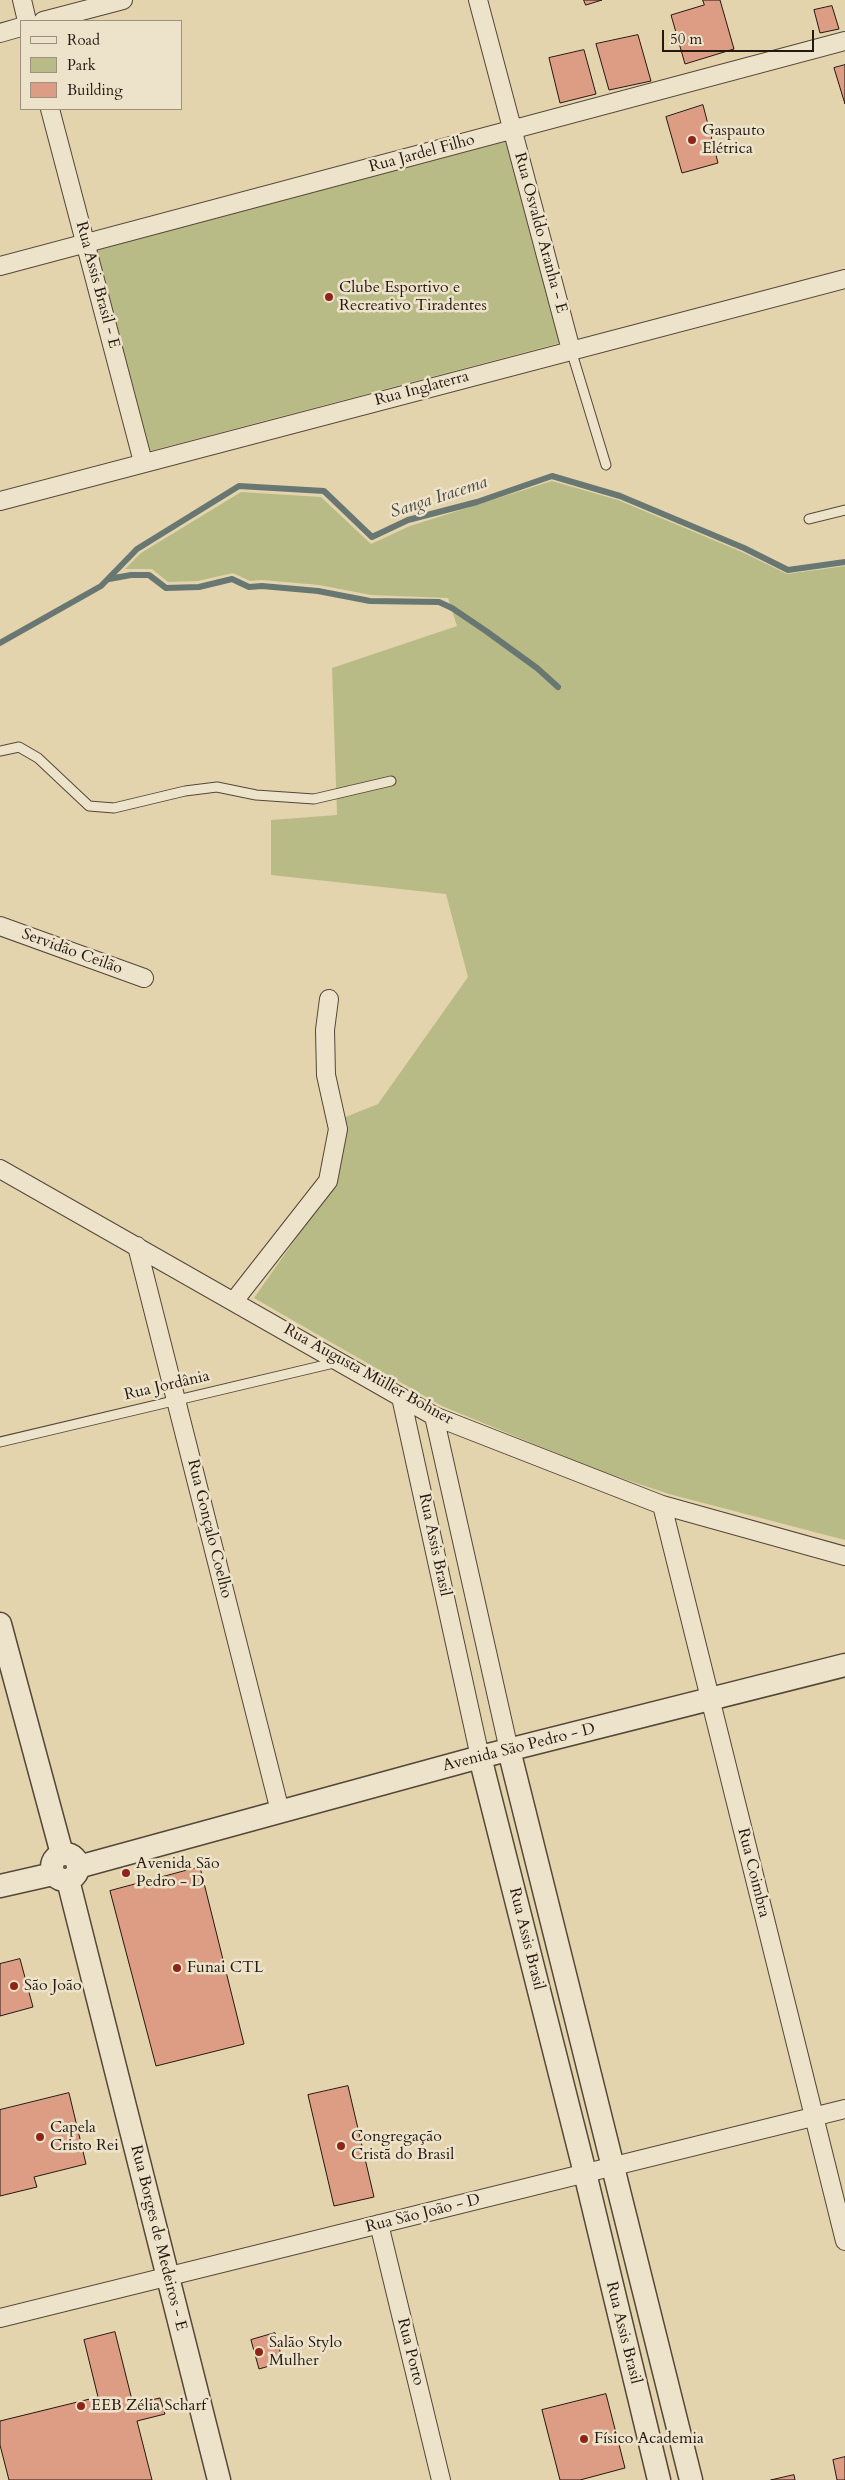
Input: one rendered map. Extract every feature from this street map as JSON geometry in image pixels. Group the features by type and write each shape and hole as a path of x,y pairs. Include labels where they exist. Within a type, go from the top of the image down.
{"street":[{"path":"22,0 27,20"},
{"path":"47,20 122,0"},
{"name":"Rua Osvaldo Aranha - E","path":"478,0 571,350"},
{"path":"0,33 20,27"},
{"name":"Rua Jardel Filho","path":"0,266 845,41"},
{"name":"Rua Assis Brasil - E","path":"50,110 143,462"},
{"name":"Rua Inglaterra","path":"0,501 845,279"},
{"name":"Servidão Ceilão","path":"0,926 144,978"},
{"path":"234,1301 328,1180 338,1129 326,1075 325,1030 329,999"},
{"name":"Rua Augusta Müller Bohner","path":"0,1169 434,1416 662,1505 845,1556"},
{"name":"Rua Gonçalo Coelho","path":"137,1246 280,1811"},
{"name":"Rua Assis Brasil","path":"402,1397 480,1758 585,2173 659,2480"},
{"name":"Rua Assis Brasil","path":"434,1416 509,1750 691,2480"},
{"name":"Rua Coimbra","path":"662,1505 845,2241"},
{"name":"Rua Borges de Medeiros - E","path":"0,1624 66,1869 219,2480"},
{"name":"Avenida São Pedro - D","path":"0,1886 509,1750 845,1665"},
{"path":"534,1970 562,1963"},
{"name":"Rua São João - D","path":"0,2318 845,2110"},
{"name":"Rua Porto","path":"379,2224 441,2480"},
{"path":"633,2373 662,2365"}],"lane":[{"name":"Rua Osvaldo Aranha - E","path":"571,350 606,465"},
{"path":"809,520 845,510"},
{"path":"0,751 19,747 38,758 89,806 114,808 185,791 218,787 256,795 314,799 391,781"},
{"name":"Rua Jordânia","path":"0,1442 176,1399 341,1362"}],"green space":[{"name":"Clube Esportivo e Recreativo Tiradentes","path":"506,141 560,343 150,451 97,250"},
{"path":"552,481 618,500 742,552 787,574 845,566 845,1540 669,1494 597,1470 442,1406 254,1298 336,1181 343,1118 378,1104 468,977 446,894 271,875 271,820 337,815 332,668 457,626 448,598 371,595 319,585 262,580 250,581 233,573 198,581 168,582 152,569 125,569 141,553 241,492 321,497 371,544 410,526"}],"building":[{"path":"584,0 602,0 586,5"},
{"path":"703,0 720,0 734,49 685,64 671,15 704,5"},
{"path":"832,6 839,29 820,33 814,10"},
{"path":"638,35 651,81 609,90 596,44"},
{"path":"584,50 596,94 560,103 549,58"},
{"path":"845,65 845,104 834,68"},
{"name":"Gaspauto Elétrica","path":"703,105 718,163 682,173 666,117"},
{"name":"Funai CTL","path":"200,1867 244,2044 156,2066 110,1891"},
{"name":"São João","path":"20,1959 33,2007 0,2016 0,1964"},
{"name":"Congregação Cristã do Brasil","path":"348,2086 374,2197 334,2206 308,2095"},
{"name":"Capela Cristo Rei","path":"69,2093 86,2164 34,2177 37,2187 0,2196 0,2110"},
{"path":"115,2332 133,2404 160,2398 165,2414 137,2421 152,2480 9,2480 0,2445 0,2421 98,2397 84,2340"},
{"path":"275,2333 283,2362 259,2369 251,2340"},
{"name":"Físico Academia","path":"606,2394 625,2468 580,2480 560,2480 542,2410"},
{"path":"845,2457 845,2480 837,2480 833,2460"},
{"path":"794,2475 795,2480 771,2480"}],"waterway":[{"name":"Sanga Iracema","path":"0,643 101,586 137,549 239,486 324,491 372,537 408,520 477,502 552,476 620,496 744,548 788,570 845,562"},
{"path":"109,579 131,575 149,575 166,588 199,587 232,579 249,587 262,586 318,591 370,601 439,602 452,608 486,631 537,668 558,687"}],"place":[{"name":"Gaspauto Elétrica","path":"692,140"},
{"name":"Clube Esportivo e Recreativo Tiradentes","path":"329,297"},
{"name":"Avenida São Pedro - D","path":"126,1873"},
{"name":"Funai CTL","path":"177,1968"},
{"name":"São João","path":"14,1986"},
{"name":"Capela Cristo Rei","path":"40,2137"},
{"name":"Congregação Cristã do Brasil","path":"341,2146"},
{"name":"Salão Stylo Mulher","path":"259,2352"},
{"name":"EEB Zélia Scharf","path":"81,2406"},
{"name":"Físico Academia","path":"584,2439"}]}
